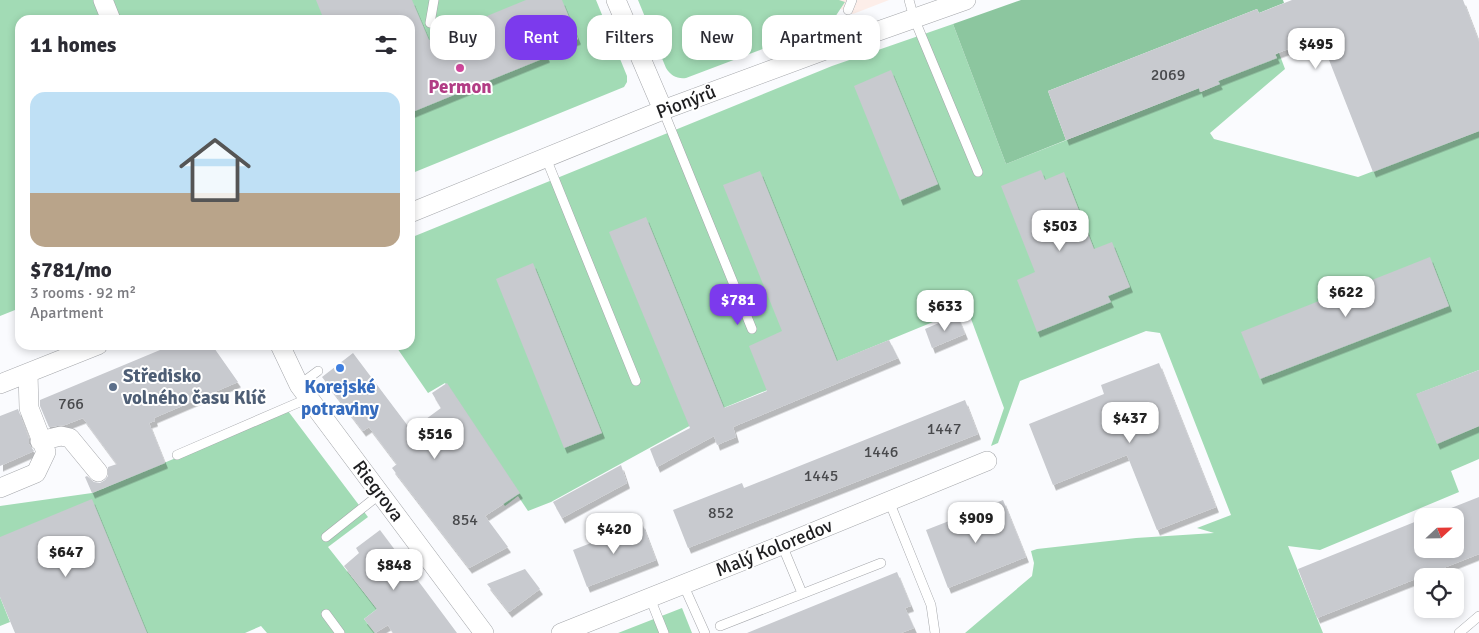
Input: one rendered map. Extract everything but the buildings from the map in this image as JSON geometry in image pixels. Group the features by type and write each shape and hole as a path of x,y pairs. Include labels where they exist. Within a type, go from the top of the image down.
{"street":[{"path":"104,0 110,15"},
{"path":"616,0 663,110"},
{"name":"Pionýrů","path":"415,211 912,9 966,0"},
{"path":"0,384 86,350"},
{"name":"Riegrova","path":"283,350 304,392 484,633"},
{"path":"0,488 36,473 46,452 29,408 28,373"},
{"path":"40,440 61,436 70,438 98,472"},
{"name":"Malý Koloredov","path":"561,633 782,546 987,461"}],"lane":[{"path":"431,15 434,0"},
{"path":"848,10 852,0"},
{"path":"912,9 978,172"},
{"path":"663,110 752,329"},
{"path":"546,158 636,381"},
{"path":"177,455 304,392 318,371"},
{"path":"326,537 380,494"},
{"path":"889,502 930,605 935,633"},
{"path":"782,546 802,593"},
{"path":"720,626 880,563"},
{"path":"683,584 705,633"},
{"path":"650,598 664,633"},
{"path":"326,614 340,633"},
{"path":"1458,633 1479,616"}],"shaded area":[{"path":"818,0 889,0 853,14"}],"green space":[{"path":"0,0 596,0 602,15 587,15 587,60 620,60 627,76 627,82 624,87 415,172 415,15 15,15 15,310 0,316"},
{"path":"638,0 839,0 845,2 836,15 762,15 762,49 752,53 752,15 682,15 682,60 733,60 686,78 677,77 670,73 663,60 672,60 672,15 644,15"},
{"path":"1021,0 1283,0 1284,3 1259,13 1257,9 1048,91 1066,140 1006,164 953,24"},
{"path":"953,24 1006,164 1199,88 1201,92 1219,84 1218,81 1279,53 1285,69 1210,133 1214,139 1358,177 1479,131 1479,370 1417,394 1437,443 1479,426 1479,459 1451,471 1459,492 1421,508 1414,508 1414,511 1320,550 1288,546 1323,633 965,633 1032,576 1034,563 1031,551 1136,538 1214,533 1197,528 1231,515 1160,333 1146,331 1020,381 998,443 991,446 1004,408 967,308 704,416 704,418 551,502 528,511 518,496 505,506 493,490 472,423 445,383 428,393 398,350 415,350 415,236 832,66 849,60 880,60 880,49"},
{"path":"288,411 368,517 328,547 377,609 364,619 375,633 267,633 261,626 245,633 147,633 0,537 0,506 92,493"},
{"path":"0,597 10,622 0,626"},
{"path":"682,608 692,633 618,633"}],"place":[{"name":"Permon","path":"460,68"},
{"name":"Korejské potraviny","path":"340,368"},
{"name":"Středisko volného času Klíč","path":"113,387"}]}
